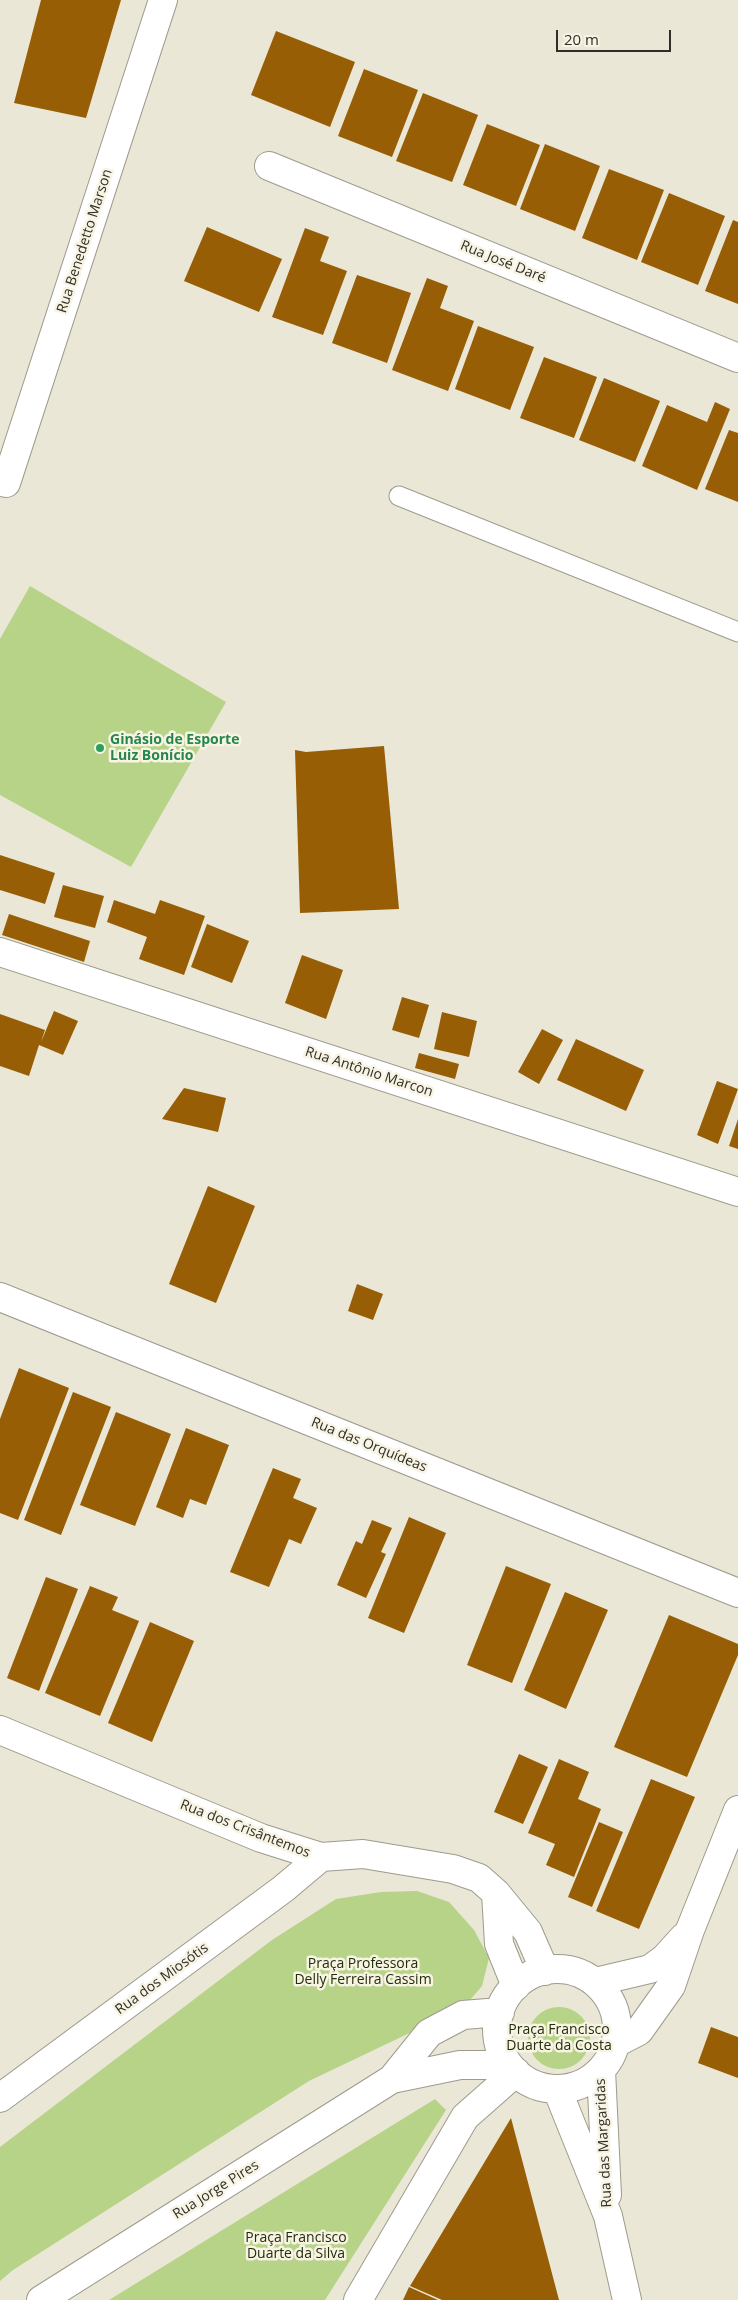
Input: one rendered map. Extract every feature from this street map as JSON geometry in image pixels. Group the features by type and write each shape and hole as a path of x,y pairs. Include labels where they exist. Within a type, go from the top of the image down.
{"street":[{"name":"Rua Benedetto Marson","path":"2,482 164,0"},
{"name":"Rua José Daré","path":"269,166 738,358"},
{"name":"Rua Antônio Marcon","path":"0,952 738,1192"},
{"name":"Rua das Orquídeas","path":"0,1297 738,1593"},
{"name":"Rua dos Crisântemos","path":"0,1730 261,1838 321,1857 363,1854 446,1867 479,1878 496,1893 528,1932 545,1971"},
{"path":"616,2043 639,2032 657,2009 671,1986 690,1930 738,1810"},
{"name":"Rua dos Miosótis","path":"0,2098 283,1890 321,1857"},
{"path":"496,1893 499,1944 516,1986"},
{"path":"595,1982 650,1969 665,1958 690,1930"},
{"path":"562,1970 580,1974 595,1982 606,1995 614,2010 617,2026 616,2043 610,2058 601,2070 589,2080 574,2087 557,2089 540,2087 525,2080 513,2068 500,2048 497,2030 500,2012 506,1998 516,1986 530,1976 545,1971 562,1970"},
{"name":"Rua Jorge Pires","path":"41,2300 392,2079 430,2033 463,2015 500,2012"},
{"name":"Rua Jorge Pires","path":"392,2079 460,2065 513,2068"},
{"path":"358,2300 465,2118 513,2068"},
{"name":"Rua das Margaridas","path":"601,2070 608,2216"},
{"name":"Rua das Margaridas","path":"557,2089 608,2216 627,2300"}],"lane":[{"path":"398,496 738,632"}],"green space":[{"name":"Ginásio de Esporte Luiz Bonício","path":"30,586 226,702 131,867 0,795 0,639"},
{"name":"Praça Professora Delly Ferreira Cassim","path":"417,1891 449,1902 474,1930 489,1958 482,1986 464,2007 309,2081 13,2270 0,2281 0,2147 272,1940 336,1899 381,1892"},
{"name":"Praça Francisco Duarte da Costa","path":"559,2007 571,2009 581,2016 588,2026 590,2038 588,2050 581,2060 571,2067 559,2069 547,2067 537,2060 530,2050 528,2038 530,2026 537,2016 547,2009"},
{"name":"Praça Francisco Duarte da Silva","path":"435,2099 446,2110 325,2300 109,2300"}],"building":[{"path":"41,0 121,0 86,118 14,103"},
{"path":"276,31 355,62 330,127 251,95"},
{"path":"364,69 418,90 392,157 338,136"},
{"path":"423,93 478,115 452,182 396,161"},
{"path":"487,124 540,145 516,206 463,185"},
{"path":"545,144 600,166 575,231 520,209"},
{"path":"609,169 664,190 637,260 582,238"},
{"path":"669,193 725,216 698,285 641,262"},
{"path":"733,220 738,222 738,304 705,291"},
{"path":"207,227 282,259 259,312 184,281"},
{"path":"305,228 329,237 320,261 347,271 323,335 272,317"},
{"path":"357,275 411,293 387,363 332,343"},
{"path":"427,278 448,286 440,308 474,321 448,391 392,370"},
{"path":"478,326 534,347 510,410 455,389"},
{"path":"544,357 597,377 574,438 520,418"},
{"path":"604,378 660,401 635,462 579,440"},
{"path":"715,402 730,409 697,490 642,466 667,405 707,422"},
{"path":"729,430 738,433 738,502 705,489"},
{"path":"384,746 399,909 300,913 295,750 306,752"},
{"path":"0,855 55,873 45,904 0,890"},
{"path":"63,885 104,896 95,928 54,917"},
{"path":"114,900 155,914 160,900 205,916 184,975 139,959 147,937 107,922"},
{"path":"9,914 90,941 84,962 2,935"},
{"path":"207,924 249,941 232,983 191,967"},
{"path":"302,955 343,970 326,1019 285,1003"},
{"path":"402,997 429,1005 419,1038 392,1030"},
{"path":"54,1011 78,1021 63,1055 39,1045 29,1076 0,1066 0,1014 45,1030 41,1042"},
{"path":"442,1012 477,1021 469,1057 434,1049"},
{"path":"542,1029 563,1040 539,1084 518,1072"},
{"path":"576,1039 644,1070 626,1111 557,1080"},
{"path":"419,1053 459,1064 455,1079 415,1068"},
{"path":"717,1081 738,1089 718,1144 697,1135"},
{"path":"184,1088 226,1098 218,1132 162,1119"},
{"path":"738,1119 738,1149 729,1146"},
{"path":"208,1186 255,1206 216,1303 169,1284"},
{"path":"357,1284 383,1294 373,1320 348,1311"},
{"path":"19,1368 69,1388 18,1520 0,1513 0,1419"},
{"path":"73,1392 111,1407 61,1535 24,1520"},
{"path":"116,1412 171,1434 135,1526 80,1505"},
{"path":"186,1428 229,1445 206,1505 190,1499 183,1518 156,1507"},
{"path":"273,1468 301,1479 293,1498 317,1508 301,1544 289,1539 269,1587 230,1572"},
{"path":"409,1517 446,1533 404,1633 368,1618"},
{"path":"372,1520 392,1528 381,1552 386,1554 366,1598 337,1585 356,1541 362,1544"},
{"path":"506,1566 551,1584 512,1683 467,1665"},
{"path":"46,1577 78,1589 39,1691 7,1678"},
{"path":"90,1586 118,1597 112,1610 139,1621 100,1716 45,1693"},
{"path":"565,1592 608,1610 566,1709 524,1690"},
{"path":"669,1615 738,1644 738,1655 687,1777 614,1747"},
{"path":"150,1622 194,1641 152,1742 108,1723"},
{"path":"519,1754 548,1767 523,1824 494,1812"},
{"path":"559,1759 589,1772 578,1799 601,1809 574,1877 546,1865 555,1844 528,1833"},
{"path":"651,1779 695,1797 639,1929 596,1911"},
{"path":"599,1822 623,1832 592,1907 568,1897"},
{"path":"711,2027 738,2037 738,2078 698,2063"},
{"path":"511,2118 559,2300 442,2300 410,2286"},
{"path":"409,2287 438,2300 403,2300"}],"place":[{"name":"Ginásio de Esporte Luiz Bonício","path":"100,748"}]}
